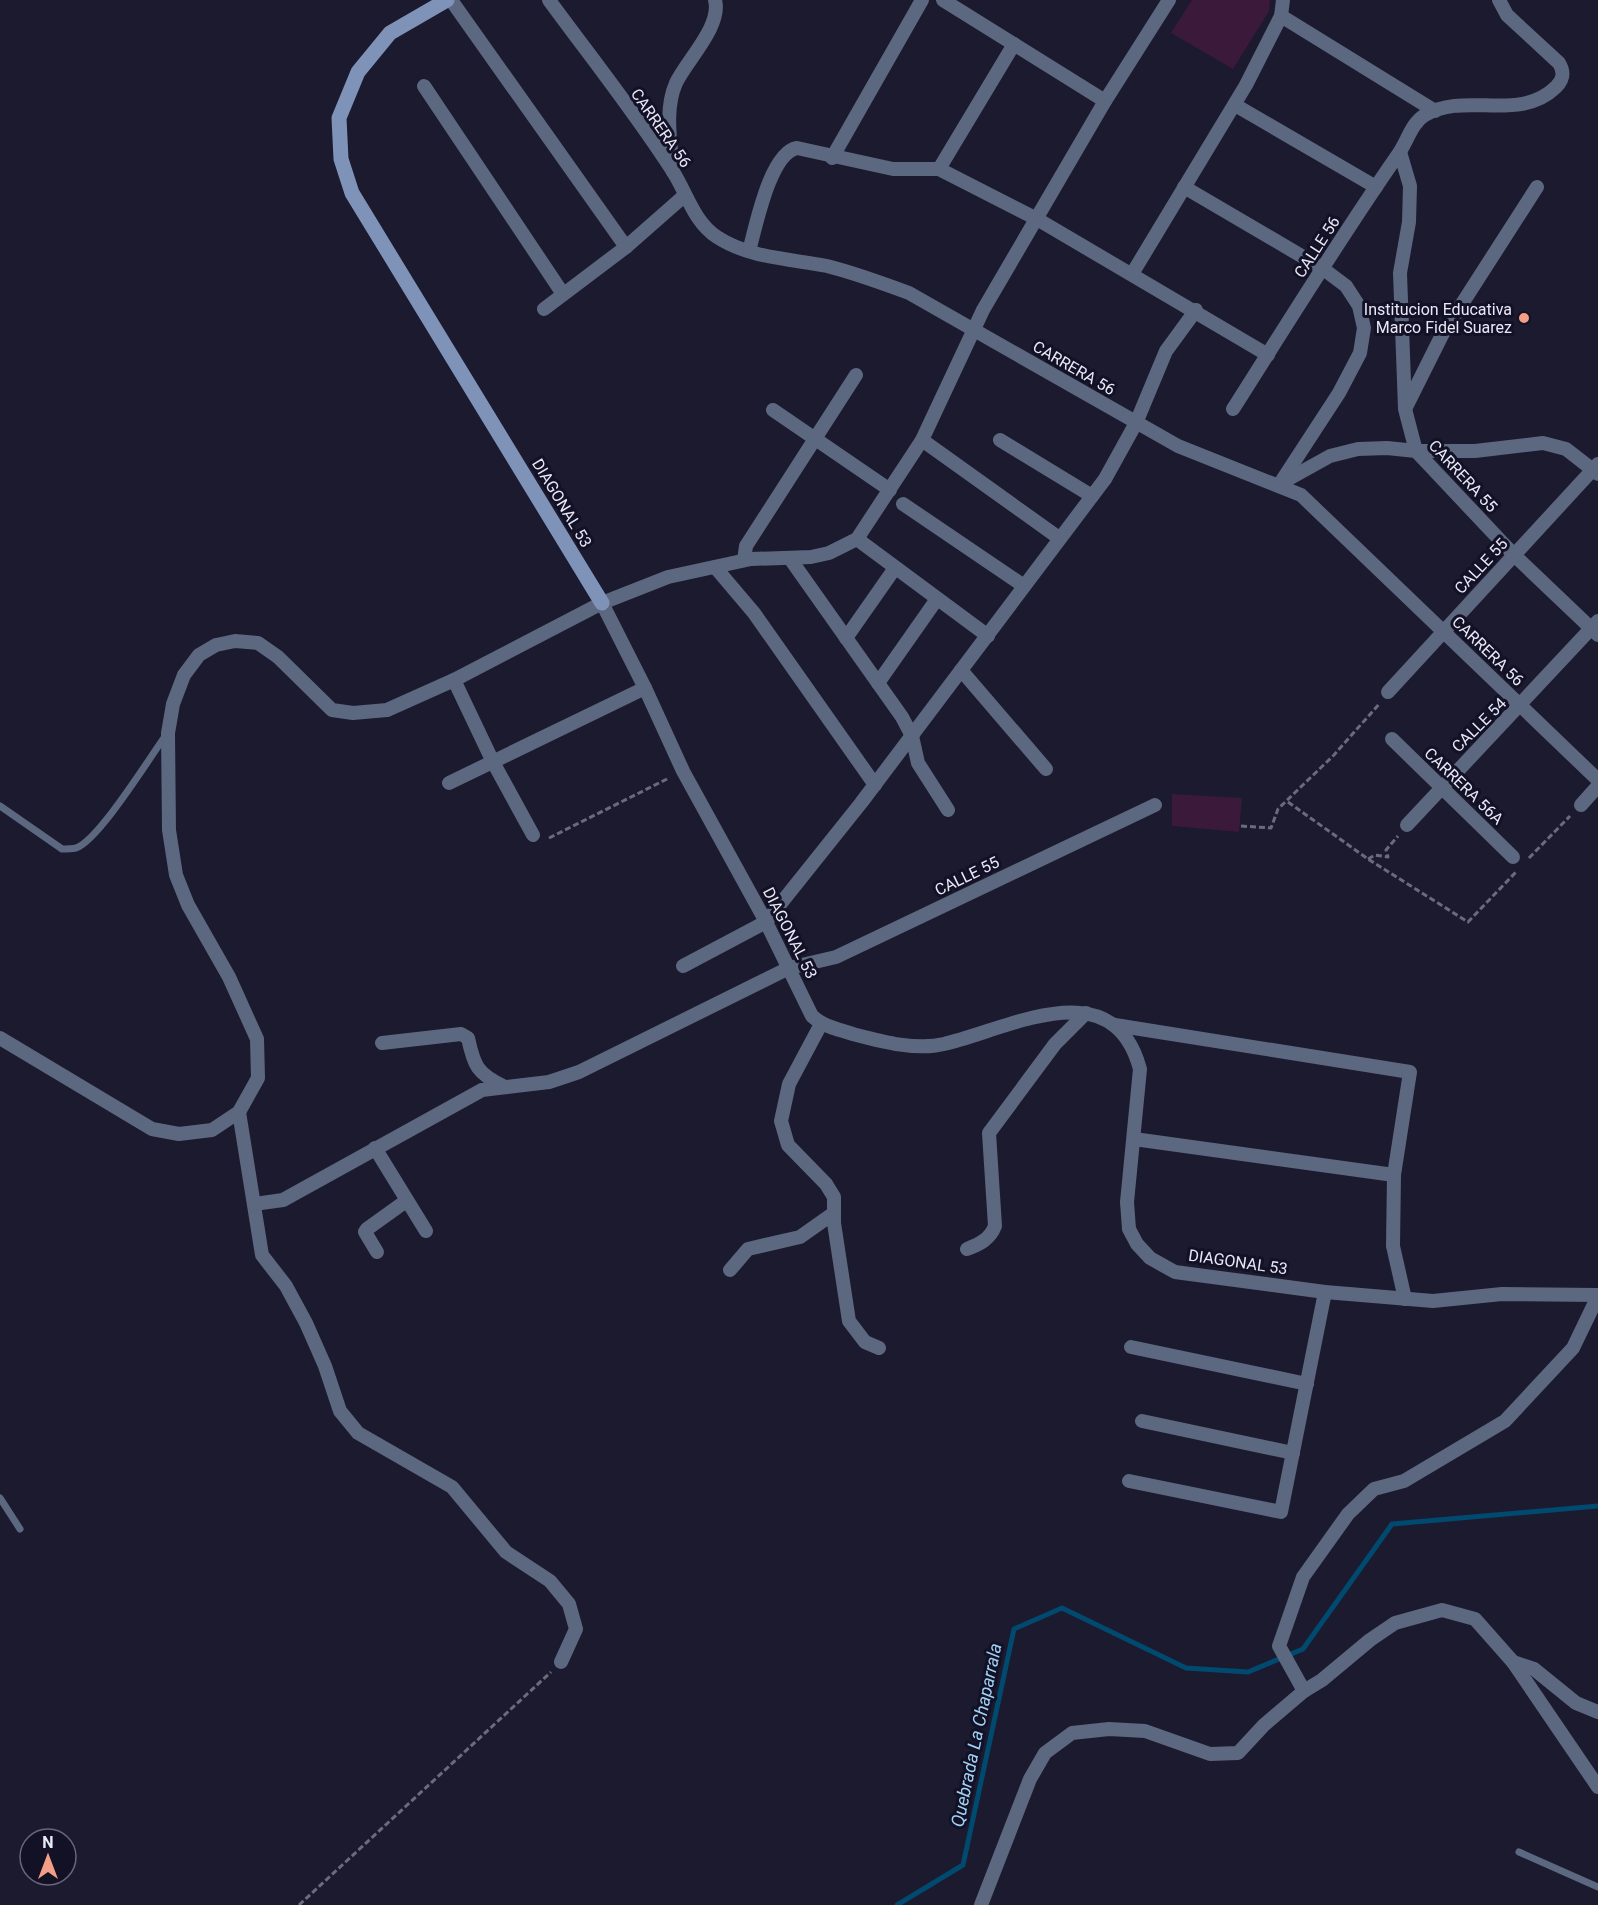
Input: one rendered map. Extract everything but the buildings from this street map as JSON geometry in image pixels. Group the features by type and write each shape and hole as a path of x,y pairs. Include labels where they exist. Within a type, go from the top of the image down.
{"street":[{"name":"DIAGONAL 53","path":"447,0 390,33 358,72 339,118 341,159 352,193 602,603 645,688 683,771 765,922 812,1016 821,1024 873,1039 926,1047 944,1044 991,1028 1070,1010 1086,1013 1115,1025 1135,1050 1140,1069 1127,1202 1129,1229 1137,1244 1150,1258 1175,1272 1325,1292 1432,1301 1502,1294 1598,1296"},
{"path":"452,0 626,247"},
{"name":"CARRERA 56","path":"549,0 673,172 689,207 717,237 749,251 869,278 909,293 1178,446 1301,495 1598,780"},
{"path":"673,172 670,106 676,84 710,30 716,6 714,0"},
{"path":"832,158 922,0"},
{"path":"943,0 1105,101"},
{"path":"0,1038 152,1129 179,1134 212,1130 239,1112 258,1078 257,1039 229,977 188,905 176,875 169,830 168,733 184,675 199,655 216,645 236,641 258,643 278,657 332,710 353,713 387,710 454,680 602,603 668,577 744,560 791,560 829,554 857,539 922,440 983,310 1105,101 1169,0"},
{"path":"1132,274 1235,105 1281,16 1283,0"},
{"path":"1281,16 1435,111 1459,106 1504,107 1545,98 1561,82 1563,72 1559,63 1507,15 1499,0"},
{"path":"939,169 1014,44"},
{"path":"424,86 563,294"},
{"path":"1235,105 1376,187"},
{"name":"CALLE 56","path":"1233,409 1322,268 1400,152 1416,122 1435,111"},
{"path":"749,251 768,186 781,158 790,150 805,150 832,158 893,169 939,169 1037,219 1196,310 1268,355"},
{"name":"CARRERA 55","path":"1400,152 1410,186 1409,222 1400,273 1405,409 1416,452 1514,555 1596,628"},
{"path":"1184,187 1322,268 1346,286 1359,306 1364,328 1360,352 1340,393 1280,485"},
{"path":"1405,409 1442,335 1537,187"},
{"path":"544,309 626,247 684,196"},
{"path":"683,966 765,922 875,785 1105,479 1136,423 1166,351 1196,310"},
{"path":"744,560 746,546 856,375"},
{"path":"773,410 890,490"},
{"path":"922,440 1059,538"},
{"path":"1000,440 1092,496"},
{"path":"1280,485 1303,469 1330,456 1358,449 1387,448 1416,452 1475,451 1543,443 1557,445 1596,469"},
{"name":"CALLE 55","path":"1388,692 1596,469"},
{"path":"903,504 1024,585"},
{"path":"857,539 988,636"},
{"path":"791,560 903,717 912,736 918,763 948,810"},
{"path":"715,567 754,613 875,785"},
{"path":"846,638 895,568"},
{"path":"878,683 937,598"},
{"name":"CALLE 54","path":"1407,825 1442,785 1596,628"},
{"path":"961,670 1046,769"},
{"path":"454,680 493,762 533,835"},
{"path":"449,783 645,688"},
{"name":"CARRERA 56A","path":"1392,739 1442,785 1518,864"},
{"path":"1581,805 1598,786"},
{"name":"CALLE 55","path":"254,1204 283,1200 482,1090 549,1082 579,1072 789,968 836,957 1155,805"},
{"path":"967,1249 981,1244 995,1226 988,1133 1055,1044 1086,1013"},
{"path":"821,1024 789,1084 781,1121 788,1144 826,1185 834,1197 834,1213 849,1321 865,1342 879,1348"},
{"path":"1115,1025 1410,1072 1394,1175 1393,1246 1405,1299"},
{"path":"382,1043 461,1034 468,1038 476,1067 486,1078 503,1086"},
{"path":"239,1112 262,1255 286,1286 306,1323 340,1411 358,1433 452,1487 506,1552 550,1581 569,1604 576,1629 561,1662"},
{"path":"1134,1139 1394,1175"},
{"path":"375,1148 426,1231"},
{"path":"377,1252 366,1232 367,1229 406,1201"},
{"path":"730,1270 748,1249 800,1237 834,1213"},
{"path":"1129,1481 1281,1512 1325,1292"},
{"path":"1304,1691 1293,1675 1279,1646 1303,1577 1348,1514 1374,1489 1404,1481 1505,1421 1573,1348 1598,1296"},
{"path":"1131,1347 1307,1384"},
{"path":"1142,1421 1293,1453"},
{"path":"981,1905 1030,1779 1045,1753 1072,1733 1109,1729 1145,1731 1210,1754 1238,1753 1264,1725 1370,1640 1395,1623 1442,1610 1475,1619 1514,1662 1598,1787"},
{"path":"1514,1662 1534,1669 1576,1703 1598,1712"}],"lane":[{"path":"0,806 62,849 77,848 90,837 131,789 168,733"},
{"path":"0,1498 20,1529"},
{"path":"1519,1852 1598,1887"}],"path":[{"path":"1241,826 1271,828 1278,809 1367,719 1388,692"},
{"path":"533,835 548,839 683,771"},
{"path":"1288,801 1368,859 1468,922 1518,864 1581,805"},
{"path":"1368,859 1375,855 1388,857 1386,850 1407,825"},
{"path":"299,1905 561,1662"}],"shaded area":[{"path":"1192,0 1270,0 1269,11 1233,69 1171,33"},
{"path":"1172,794 1242,798 1239,832 1172,826"}],"waterway":[{"name":"Quebrada La Chaparrala","path":"897,1905 963,1865 1014,1629 1062,1608 1186,1668 1248,1672 1303,1649 1392,1524 1598,1506"}],"place":[{"name":"Institucion Educativa Marco Fidel Suarez","path":"1524,318"}]}
